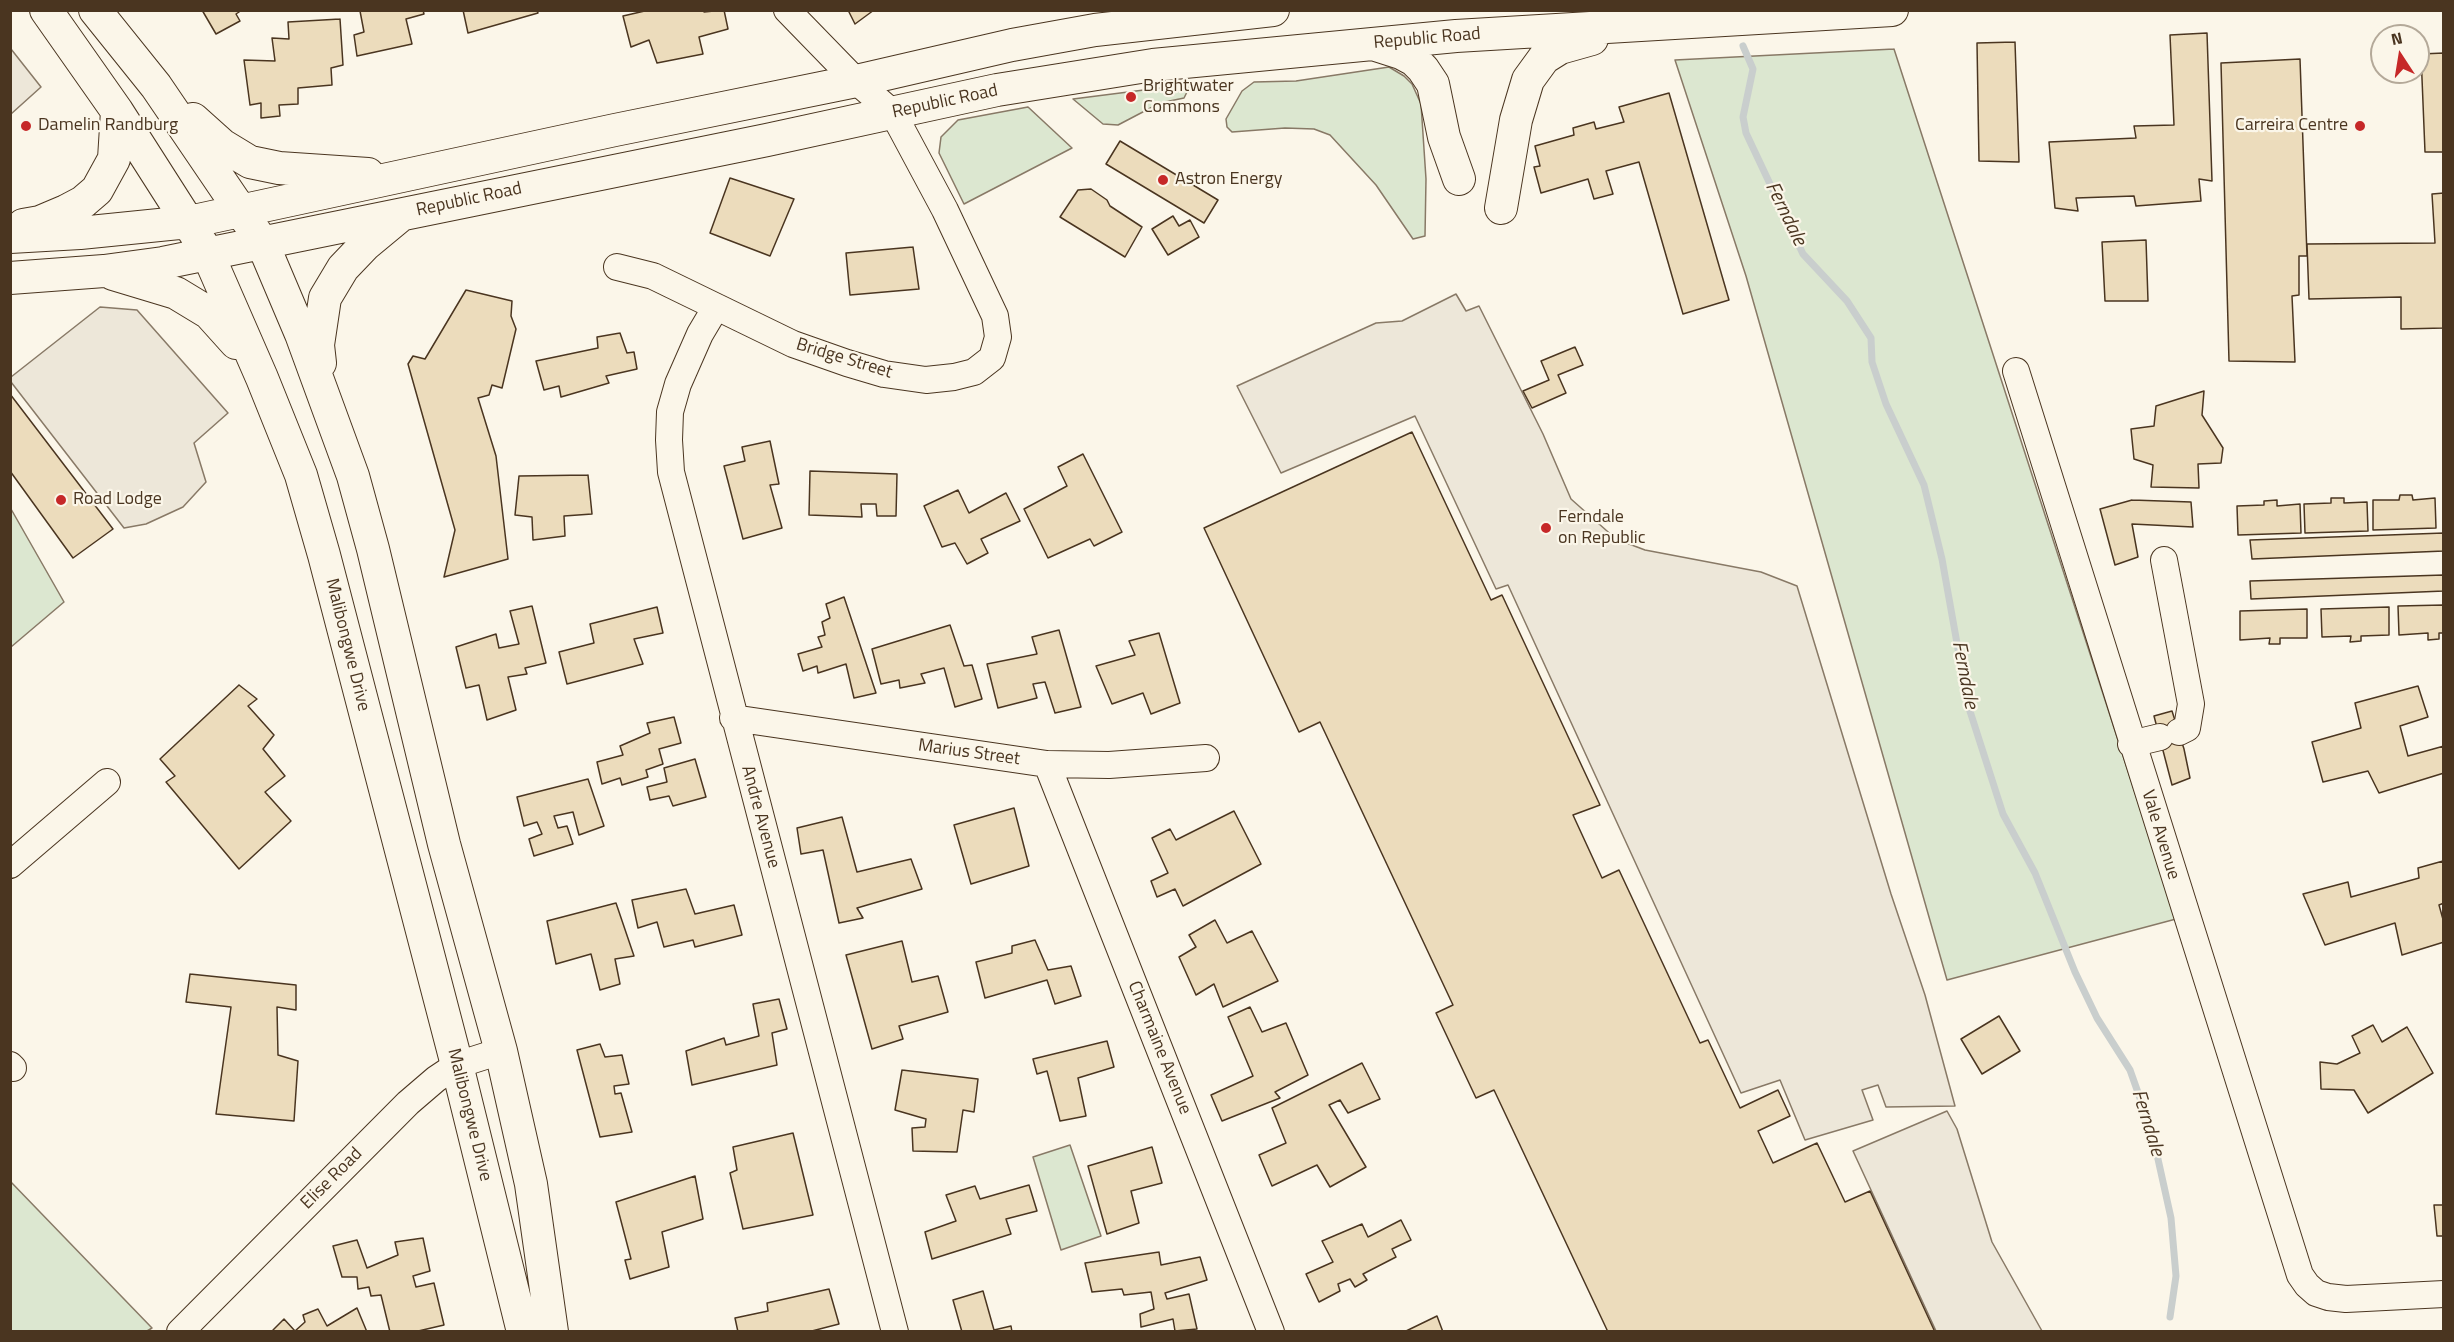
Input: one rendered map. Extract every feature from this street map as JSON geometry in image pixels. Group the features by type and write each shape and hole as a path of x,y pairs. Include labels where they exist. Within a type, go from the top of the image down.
{"main road":[{"name":"Malibongwe Drive","path":"46,10 117,111 207,252 262,378 300,475 319,535 457,1065 523,1332"},
{"path":"95,10 156,86 262,242 322,388 353,476 374,549 444,844 501,1051 531,1184 552,1332"},
{"path":"10,237 80,233 189,222 856,81 1012,45 1095,30 1273,10"},
{"name":"Republic Road","path":"10,278 104,271 163,263 207,252 404,214 997,90 1153,65 1373,44 1660,22 1892,10"},
{"path":"1501,208 1521,99 1528,80 1544,58 1574,43 1660,22"},
{"path":"1373,44 1414,60 1433,84 1444,137 1459,179"},
{"path":"156,86 222,145 250,162 279,168 394,177"},
{"path":"10,228 40,222 83,202 97,190 114,159 117,111"},
{"path":"322,388 318,345 325,298 343,268 365,244 404,214"},
{"path":"104,271 176,292 209,313 229,332 262,378"}],"street":[{"path":"787,10 856,81 893,113"},
{"name":"Bridge Street","path":"616,267 653,276 793,344 884,374 926,380 974,372 992,358 998,337 995,316 945,210 893,113"},
{"name":"Andre Avenue","path":"716,307 700,334 678,384 670,412 671,471 895,1332"},
{"name":"Vale Avenue","path":"2016,371 2131,744 2300,1275 2307,1286 2316,1293 2346,1299 2444,1294"},
{"path":"2131,744 2187,728 2191,704 2164,560"},
{"name":"Marius Street","path":"734,718 1047,764 1109,765 1206,758"},
{"name":"Charmaine Avenue","path":"1047,764 1271,1332"},
{"path":"10,865 107,782"},
{"name":"Elise Road","path":"180,1332 408,1103 436,1079 457,1065 501,1051"}],"green space":[{"path":"1894,49 2176,919 1947,980 1746,276 1675,60"},
{"path":"1389,67 1412,84 1421,104 1426,179 1425,236 1413,239 1376,185 1330,135 1314,129 1285,128 1232,132 1227,127 1226,119 1242,91 1254,82 1296,81"},
{"path":"1191,84 1184,98 1160,103 1118,125 1103,124 1073,99"},
{"path":"1028,107 1072,148 964,204 939,153 941,137 958,120"},
{"path":"11,509 64,602 10,647"},
{"path":"1070,1145 1101,1236 1061,1250 1033,1157"},
{"path":"10,1181 152,1328 147,1331 11,1331"}],"shaded area":[{"path":"11,49 41,87 10,114"},
{"path":"1456,294 1466,311 1479,306 1543,434 1571,499 1616,539 1645,550 1761,572 1797,586 1891,894 1925,995 1955,1106 1886,1107 1878,1085 1862,1090 1873,1120 1805,1140 1780,1080 1741,1093 1508,585 1496,589 1415,416 1281,473 1237,386 1376,323 1402,321"},
{"path":"100,307 137,310 228,413 194,443 206,482 183,507 146,524 124,528 11,382 11,377"},
{"path":"1947,1111 1957,1129 1992,1242 2042,1331 1936,1331 1853,1151"}],"building":[{"path":"202,10 242,10 236,14 240,21 216,34"},
{"path":"423,10 424,14 406,19 412,44 357,56 354,35 364,32 360,11"},
{"path":"463,10 537,10 538,13 468,33"},
{"path":"649,10 703,10 704,12 724,10 728,29 699,37 703,54 657,63 649,40 631,47 623,16"},
{"path":"848,10 874,10 855,24"},
{"path":"340,19 343,65 331,68 332,85 298,88 298,104 279,105 280,116 261,118 261,103 250,105 244,60 275,61 272,38 289,39 288,22"},
{"path":"2207,33 2212,181 2199,179 2201,201 2136,206 2134,196 2076,198 2078,211 2055,208 2049,142 2136,138 2134,126 2174,125 2170,35"},
{"path":"2015,42 2019,162 1979,161 1977,43"},
{"path":"2444,53 2444,152 2425,152 2422,84 2430,84 2430,54"},
{"path":"2300,59 2307,256 2299,256 2299,295 2292,296 2295,362 2229,361 2221,63"},
{"path":"1669,93 1729,300 1683,314 1639,162 1606,171 1613,194 1594,199 1588,179 1541,193 1534,167 1540,166 1535,146 1574,135 1573,128 1594,122 1596,129 1624,122 1619,107"},
{"path":"1120,141 1218,200 1204,223 1106,164"},
{"path":"730,178 794,199 770,256 710,233"},
{"path":"1091,189 1107,200 1110,206 1142,227 1125,257 1060,217 1078,190"},
{"path":"2444,193 2444,328 2401,329 2401,297 2309,299 2307,244 2435,243 2432,194"},
{"path":"1173,216 1179,226 1190,220 1199,237 1168,255 1152,229"},
{"path":"2146,240 2148,301 2105,301 2102,242"},
{"path":"913,247 919,289 850,295 846,253"},
{"path":"466,290 512,301 511,316 516,329 502,388 492,385 489,395 478,398 496,456 508,559 444,577 455,530 408,364 413,356 425,359"},
{"path":"620,333 627,353 634,352 637,369 606,376 609,383 561,397 559,386 544,390 536,361 598,348 597,337"},
{"path":"1575,347 1583,365 1558,375 1566,393 1532,408 1523,391 1549,380 1541,361"},
{"path":"2204,391 2202,415 2223,448 2221,463 2198,464 2199,488 2151,487 2153,465 2134,459 2131,429 2154,426 2156,406"},
{"name":"Road Lodge","path":"10,394 113,529 73,558 10,471"},
{"path":"1412,432 1491,600 1502,595 1600,805 1573,815 1602,878 1619,870 1700,1043 1708,1040 1740,1108 1778,1090 1790,1116 1758,1131 1773,1163 1817,1143 1845,1202 1870,1191 1935,1332 1608,1332 1494,1090 1476,1098 1436,1013 1453,1005 1320,722 1299,732 1204,528"},
{"path":"770,441 779,484 770,485 782,528 743,539 724,466 745,461 742,447"},
{"path":"1083,454 1122,532 1094,546 1090,539 1048,558 1024,509 1067,486 1058,467"},
{"path":"810,471 897,474 896,516 877,516 876,504 861,504 862,517 809,515"},
{"path":"588,475 592,514 564,516 565,536 533,540 532,517 515,515 519,476"},
{"path":"958,490 969,513 1006,493 1020,521 981,539 988,553 967,564 955,543 942,547 924,506"},
{"path":"2400,495 2412,495 2413,500 2435,498 2436,528 2373,530 2373,500 2399,500"},
{"path":"2331,498 2344,498 2344,503 2367,502 2368,531 2305,533 2304,504 2331,503"},
{"path":"2132,500 2191,502 2193,527 2132,524 2138,557 2115,565 2100,509"},
{"path":"2277,500 2277,506 2300,504 2301,533 2238,535 2237,506 2264,505 2264,501"},
{"path":"2444,533 2444,551 2252,559 2250,540"},
{"path":"2444,575 2444,591 2251,599 2250,581"},
{"path":"844,597 876,693 854,698 846,664 818,673 817,666 803,671 798,654 822,647 818,637 825,635 822,622 830,618 826,604"},
{"path":"2444,605 2444,633 2439,633 2439,639 2428,640 2428,633 2399,635 2398,606"},
{"path":"532,606 546,663 525,668 527,674 508,677 516,710 487,720 479,685 466,688 456,647 496,634 499,648 519,644 510,611"},
{"path":"657,607 663,633 634,639 643,664 567,684 559,652 594,643 590,624"},
{"path":"2389,607 2389,635 2361,636 2361,641 2350,642 2351,636 2322,637 2321,609"},
{"path":"2307,609 2307,638 2280,638 2280,644 2269,644 2270,638 2240,640 2240,611"},
{"path":"950,625 964,666 972,665 982,699 955,707 944,668 921,674 925,683 900,688 899,680 881,684 872,649"},
{"path":"1059,630 1081,707 1055,713 1045,682 1033,684 1037,698 998,708 987,664 1037,654 1032,637"},
{"path":"1159,633 1180,703 1151,714 1143,693 1112,704 1096,666 1135,655 1129,641"},
{"path":"239,685 257,699 248,706 274,735 263,749 285,776 265,792 291,821 239,869 166,782 175,776 160,759"},
{"path":"2418,686 2428,717 2400,726 2408,756 2444,746 2444,773 2379,793 2368,771 2323,782 2312,742 2361,728 2355,703"},
{"path":"2172,711 2190,778 2172,785 2154,716"},
{"path":"674,717 681,743 659,749 663,764 646,770 648,777 622,785 620,778 602,784 597,762 623,755 620,746 650,733 647,723"},
{"path":"695,759 706,797 673,806 669,796 650,800 647,787 667,782 664,768"},
{"path":"588,779 604,826 579,835 573,812 554,816 558,828 567,826 573,844 534,856 529,839 542,834 537,822 524,826 517,797"},
{"path":"1014,808 1029,866 971,884 954,825"},
{"path":"1234,811 1261,864 1183,906 1175,889 1157,897 1151,881 1168,873 1152,838 1170,829 1176,840"},
{"path":"842,817 857,872 911,859 922,889 857,908 863,918 839,923 823,850 801,854 797,828"},
{"path":"2443,861 2444,903 2439,905 2444,923 2444,942 2402,955 2395,923 2325,945 2303,894 2348,882 2351,897 2419,878 2418,868"},
{"path":"686,889 695,914 734,905 742,935 695,947 693,940 664,947 657,922 638,928 632,900"},
{"path":"616,903 634,956 615,959 620,984 600,990 591,954 556,964 547,921"},
{"path":"1215,920 1227,943 1252,931 1278,981 1223,1007 1214,984 1196,995 1179,957 1196,947 1189,935"},
{"path":"1035,940 1048,970 1071,966 1081,996 1055,1004 1047,980 985,998 976,962 1012,953 1012,946"},
{"path":"902,941 912,982 938,976 948,1012 899,1026 903,1039 872,1049 846,955"},
{"path":"190,974 296,985 296,1010 277,1007 278,1055 298,1061 294,1121 216,1114 231,1007 186,1002"},
{"path":"779,999 787,1029 772,1033 777,1065 692,1085 686,1051 724,1038 726,1045 759,1036 753,1004"},
{"path":"1250,1007 1262,1032 1286,1023 1308,1075 1275,1092 1280,1098 1222,1121 1211,1095 1253,1076 1228,1017"},
{"path":"1999,1016 2020,1051 1982,1074 1961,1039"},
{"path":"2373,1025 2382,1042 2407,1027 2433,1073 2368,1113 2354,1090 2321,1089 2320,1062 2337,1064 2360,1053 2352,1036"},
{"path":"1107,1041 1114,1067 1078,1078 1086,1116 1060,1121 1047,1071 1037,1074 1033,1059"},
{"path":"600,1044 605,1057 622,1055 629,1084 614,1086 615,1094 621,1093 632,1132 600,1137 577,1050"},
{"path":"1362,1063 1380,1099 1348,1113 1340,1100 1329,1105 1366,1167 1330,1187 1317,1165 1272,1186 1259,1155 1286,1143 1272,1108"},
{"path":"902,1070 978,1079 974,1112 963,1110 957,1152 913,1151 912,1128 925,1127 926,1119 895,1110"},
{"path":"793,1133 813,1215 743,1229 730,1173 737,1170 733,1147"},
{"path":"1152,1147 1162,1183 1131,1191 1139,1223 1107,1234 1088,1166"},
{"path":"695,1176 703,1219 662,1232 669,1267 630,1279 625,1260 631,1259 616,1202"},
{"path":"1029,1185 1037,1211 1006,1219 1011,1234 932,1259 925,1232 956,1221 946,1195 975,1186 980,1199"},
{"path":"2434,1205 2444,1205 2444,1236 2437,1236"},
{"path":"1401,1220 1411,1240 1392,1249 1396,1257 1363,1274 1367,1280 1355,1287 1350,1279 1338,1284 1340,1291 1319,1302 1306,1274 1333,1262 1322,1241 1362,1224 1368,1237"},
{"path":"423,1238 430,1271 413,1276 416,1287 434,1283 444,1325 414,1332 390,1332 381,1295 371,1296 369,1287 358,1289 357,1277 342,1277 333,1246 357,1240 367,1268 398,1255 395,1242"},
{"path":"1159,1252 1161,1265 1200,1257 1207,1280 1165,1293 1167,1299 1189,1294 1197,1329 1175,1331 1173,1319 1141,1327 1140,1314 1154,1309 1151,1292 1124,1295 1122,1289 1092,1292 1085,1263"},
{"path":"829,1289 839,1324 808,1332 738,1332 735,1318 768,1311 767,1303"},
{"path":"983,1291 994,1330 1011,1326 1012,1332 962,1332 953,1300"},
{"path":"357,1308 367,1332 275,1332 273,1330 284,1319 295,1331 305,1322 303,1315 318,1309 327,1326"},
{"path":"1437,1316 1443,1332 1404,1332"}],"waterway":[{"name":"Ferndale","path":"1743,46 1753,69 1743,117 1746,133 1803,254 1847,301 1871,338 1872,362 1886,404 1924,485 1942,559 1968,705 2003,814 2035,873 2075,972 2097,1018 2130,1070 2152,1132 2171,1218 2176,1276 2170,1317"}],"place":[{"name":"Brightwater Commons","path":"1131,97"},
{"name":"Damelin Randburg","path":"26,126"},
{"name":"Carreira Centre","path":"2360,126"},
{"name":"Astron Energy","path":"1163,180"},
{"name":"Road Lodge","path":"61,500"},
{"name":"Ferndale on Republic","path":"1546,528"}]}
